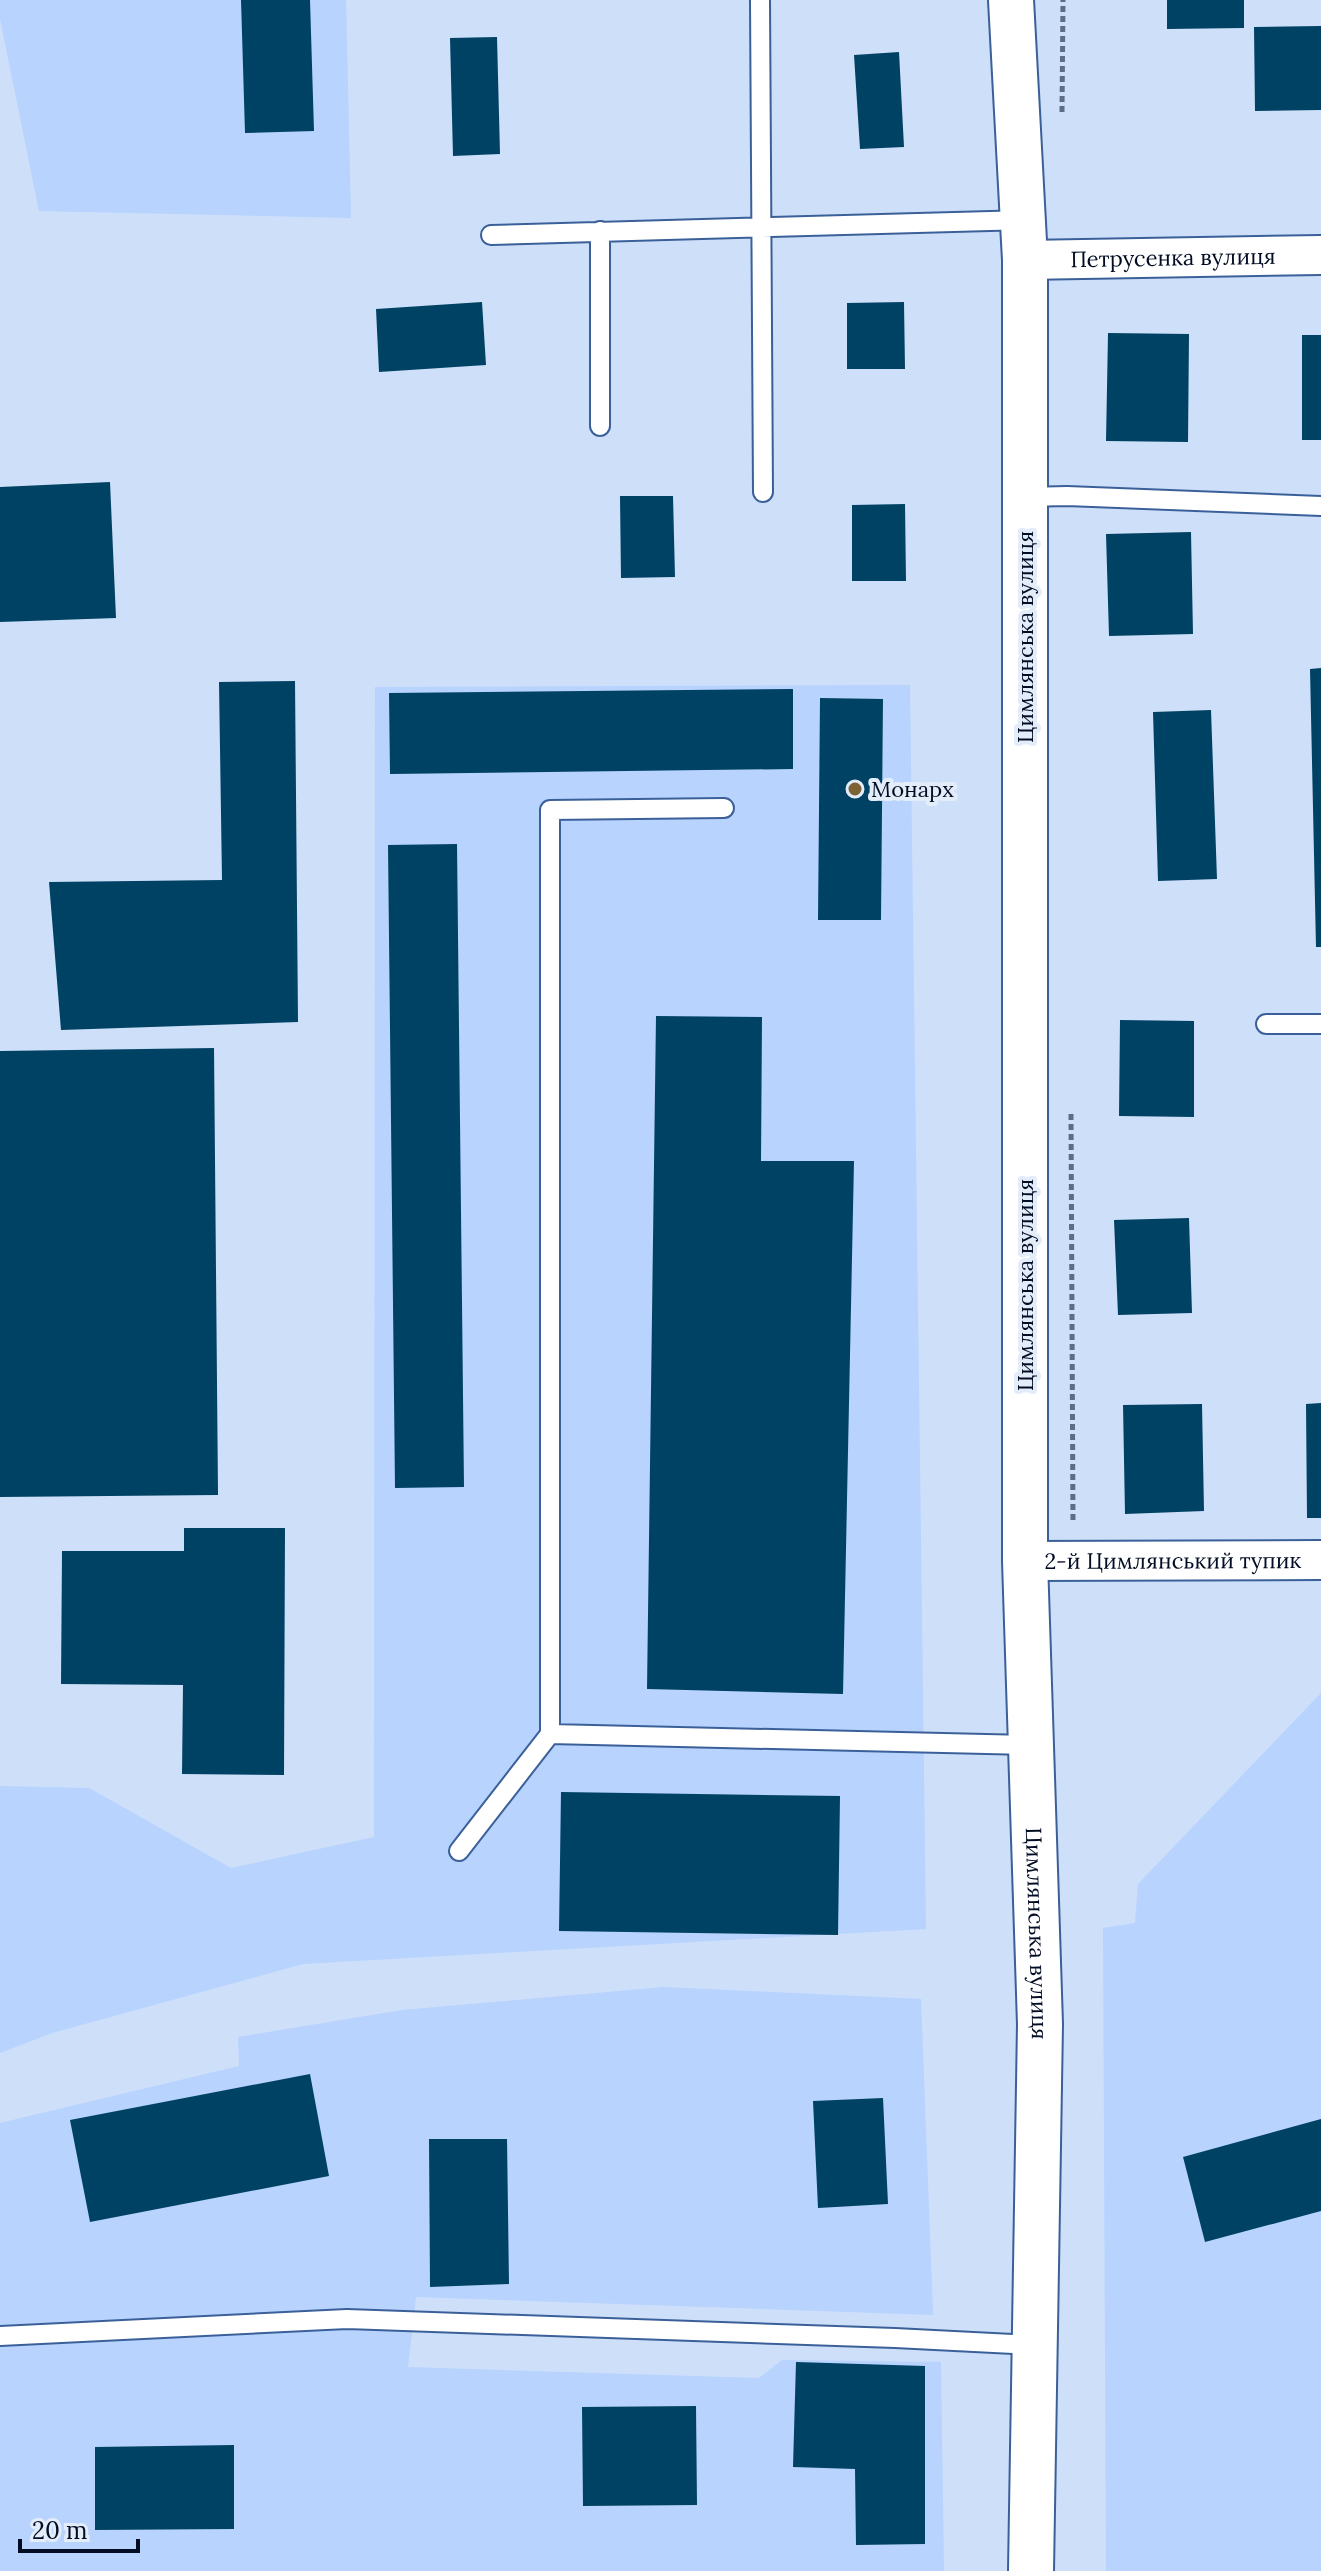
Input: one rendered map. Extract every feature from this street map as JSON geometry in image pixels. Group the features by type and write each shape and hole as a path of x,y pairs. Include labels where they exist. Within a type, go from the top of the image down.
{"street":[{"name":"Цимлянська вулиця","path":"1011,0 1024,240 1025,1561 1040,2024 1031,2571"},
{"name":"Петрусенка вулиця","path":"1024,240 1321,255"},
{"name":"2-й Цимлянський тупик","path":"1025,1561 1321,1560"}],"lane":[{"path":"760,0 763,492"},
{"path":"491,235 761,227 1024,240"},
{"path":"600,231 600,426"},
{"path":"1025,497 1321,506"},
{"path":"459,1851 550,1734 550,810 724,808"},
{"path":"1266,1024 1321,1024"},
{"path":"550,1734 1031,1745"},
{"path":"0,2336 347,2319 1035,2345"}],"shaded area":[{"path":"0,0 346,0 351,218 39,211 0,19"},
{"path":"910,685 926,1929 303,1964 52,2033 0,2053 0,1786 89,1788 231,1868 374,1837 375,687"},
{"path":"1321,1693 1321,2571 1106,2571 1103,1928 1135,1923 1138,1884"},
{"path":"664,1987 921,1999 933,2315 416,2297 408,2367 759,2378 782,2360 941,2362 944,2571 0,2571 0,2123 239,2066 238,2037 402,2010"}],"building":[{"path":"241,0 310,0 314,131 245,133"},
{"path":"1167,0 1244,0 1244,28 1167,29"},
{"path":"1321,26 1321,110 1255,111 1254,27"},
{"path":"497,37 500,154 453,156 450,38"},
{"path":"899,52 904,147 860,149 854,55"},
{"path":"482,302 486,365 379,372 376,309"},
{"path":"904,302 905,369 847,369 847,303"},
{"path":"1108,333 1189,334 1188,442 1106,441"},
{"path":"1302,335 1321,335 1321,440 1302,440"},
{"path":"110,482 116,618 0,622 0,487"},
{"path":"620,496 673,496 675,577 621,578"},
{"path":"905,504 906,581 852,581 852,505"},
{"path":"1191,532 1193,634 1109,636 1106,534"},
{"path":"1321,668 1321,947 1316,947 1310,669"},
{"path":"295,681 298,1022 61,1030 49,882 222,880 219,682"},
{"path":"793,689 793,769 390,774 389,693"},
{"path":"820,698 883,699 881,920 818,920"},
{"path":"1211,710 1217,879 1158,881 1153,712"},
{"path":"457,844 464,1487 395,1488 388,845"},
{"path":"656,1016 762,1017 761,1161 854,1161 843,1694 647,1689"},
{"path":"1120,1020 1194,1021 1194,1117 1119,1116"},
{"path":"214,1048 218,1495 0,1497 0,1051"},
{"path":"1189,1218 1192,1313 1118,1315 1114,1220"},
{"path":"1321,1403 1321,1518 1307,1518 1306,1404"},
{"path":"1202,1404 1204,1511 1125,1514 1123,1405"},
{"path":"184,1528 285,1528 284,1775 182,1774 183,1685 61,1684 62,1551 184,1551"},
{"path":"561,1792 840,1796 838,1935 559,1931"},
{"path":"310,2074 329,2176 90,2222 70,2120"},
{"path":"883,2098 888,2204 818,2208 813,2101"},
{"path":"1321,2119 1321,2211 1205,2242 1183,2157"},
{"path":"429,2139 507,2139 509,2284 430,2287"},
{"path":"796,2362 925,2366 925,2544 856,2545 855,2469 793,2467"},
{"path":"696,2406 697,2505 583,2506 582,2407"},
{"path":"234,2445 234,2529 95,2530 95,2447"}],"place":[{"name":"Монарх","path":"855,789"}]}
